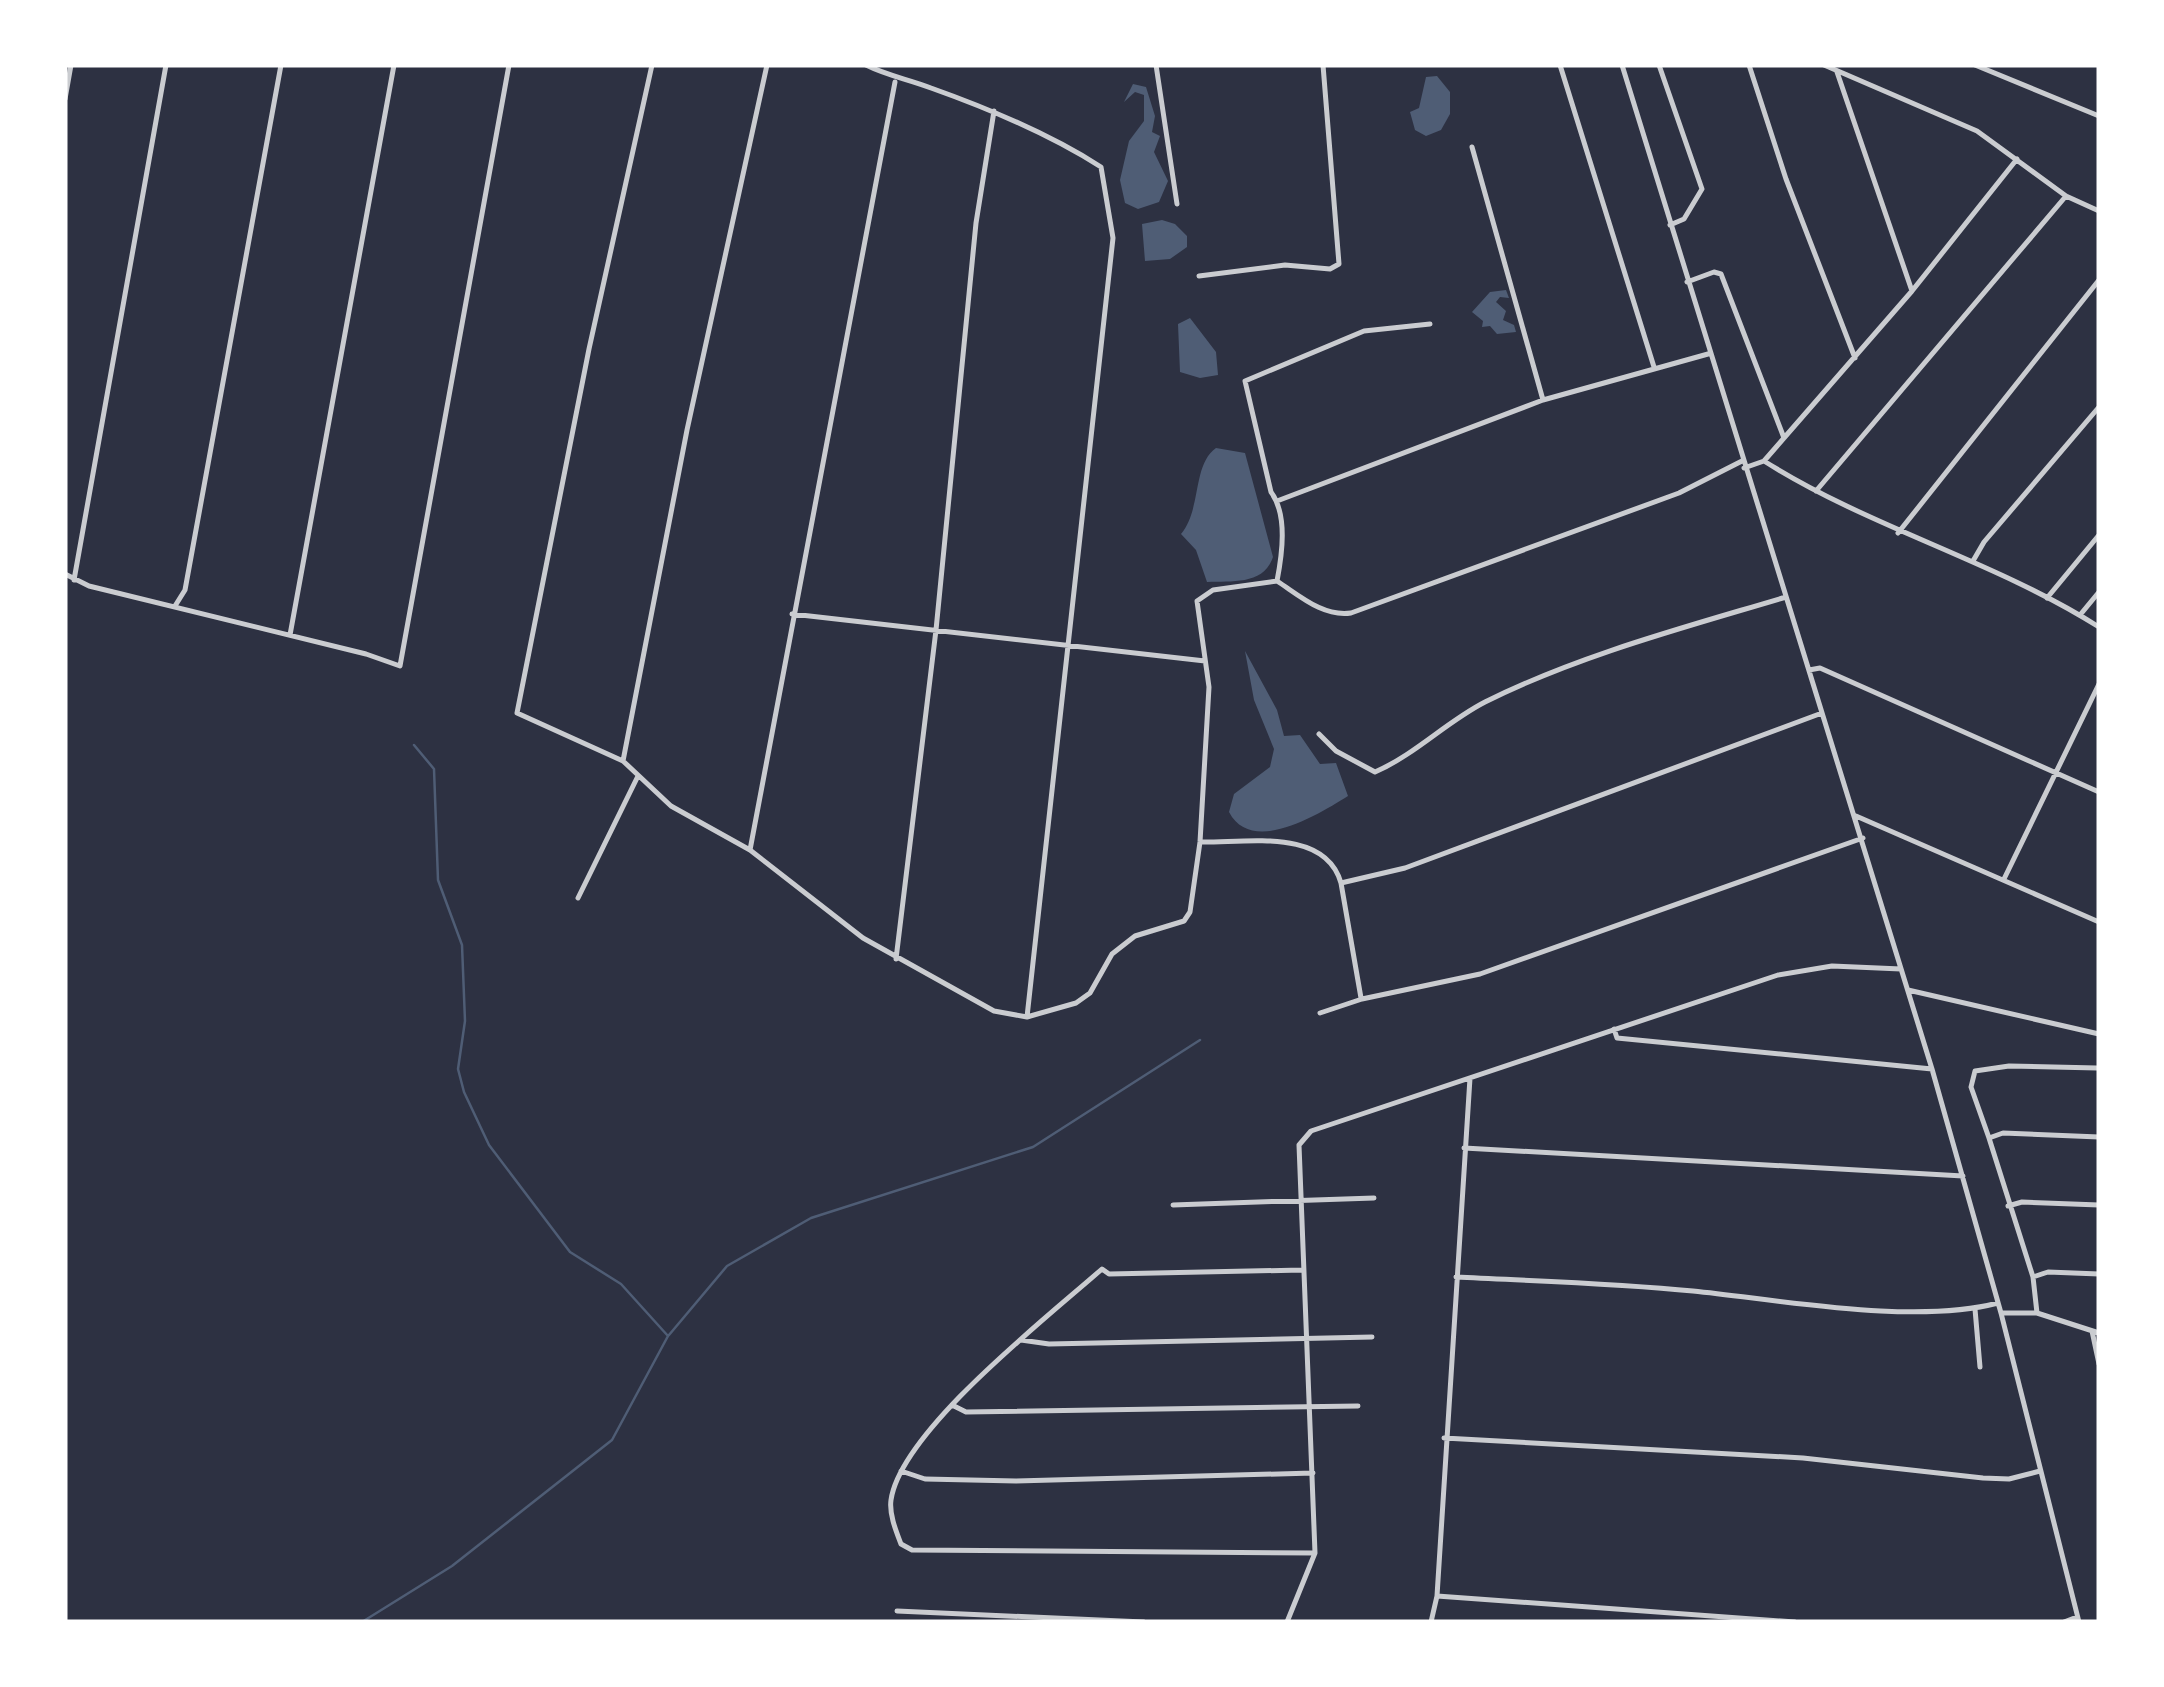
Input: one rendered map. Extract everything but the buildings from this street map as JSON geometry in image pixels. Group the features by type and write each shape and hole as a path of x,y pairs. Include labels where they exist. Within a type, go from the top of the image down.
{"street":[{"path":"65,99 71,65"},
{"path":"74,580 166,65"},
{"path":"175,606 185,590 281,65"},
{"path":"290,635 394,65"},
{"path":"65,574 74,580 400,666 510,65"},
{"path":"652,65 625,175 518,713 623,762 671,806 750,850 826,912 896,959 994,1012 1028,1016 1076,1003 1090,993 1112,954 1135,936 1184,921 1190,912 1200,842 1209,688 1197,601 1214,590 1277,581 1322,610 1336,616 1351,613 1679,493 1743,464 1764,461 1898,532 1974,561 2099,627"},
{"path":"623,762 688,430 767,65"},
{"path":"866,65 895,80 925,85 994,112 1101,167 1113,238 1111,269 1028,1016"},
{"path":"1156,65 1177,204"},
{"path":"1199,276 1285,264 1330,269 1339,264 1323,65"},
{"path":"1560,65 1654,367"},
{"path":"1622,65 1708,354 1863,838 1963,1176 2078,1620 2064,1622"},
{"path":"1659,65 1702,189 1684,219 1669,225"},
{"path":"1749,65 1786,179 1855,358"},
{"path":"1824,65 1978,131 2066,196 2099,211"},
{"path":"1975,65 2099,116"},
{"path":"1837,70 1912,291"},
{"path":"750,850 895,80"},
{"path":"896,959 936,630 976,223 994,112"},
{"path":"1472,147 1544,400"},
{"path":"1764,461 1912,291 2017,159"},
{"path":"1816,491 2066,196"},
{"path":"1686,282 1714,272 1720,274 1784,438"},
{"path":"1898,532 2099,280"},
{"path":"1277,581 1282,547 1278,501 1271,492 1245,380 1364,331 1430,324"},
{"path":"1278,501 1544,400 1708,354"},
{"path":"1974,561 1984,542 2099,407"},
{"path":"2047,598 2099,536"},
{"path":"2080,615 2099,592"},
{"path":"1319,734 1336,751 1375,772 1405,759 1483,703 1694,624 1786,598"},
{"path":"792,614 1205,660"},
{"path":"1809,670 1820,668 2099,792"},
{"path":"2004,880 2099,684"},
{"path":"1341,882 1424,861 1822,713"},
{"path":"578,898 638,776"},
{"path":"1856,816 2099,922"},
{"path":"1320,1012 1480,974 1863,838"},
{"path":"1200,842 1305,844 1326,856 1341,882 1362,999"},
{"path":"1286,1622 1315,1553 1298,1144 1310,1130 1778,975 1832,966 1901,969"},
{"path":"1908,990 2099,1034"},
{"path":"1614,1029 1617,1038 1932,1069"},
{"path":"2037,1313 2033,1277 1971,1088 1974,1072 2008,1066 2096,1068"},
{"path":"1431,1622 1437,1596 1444,1438 1470,1078"},
{"path":"1989,1138 2003,1133 2099,1137"},
{"path":"1464,1148 1940,1178 1963,1176"},
{"path":"1173,1204 1374,1198"},
{"path":"2008,1206 2022,1202 2099,1205"},
{"path":"1302,1270 1109,1274 1102,1269 952,1404 900,1471 891,1500 900,1544 912,1550 1315,1553"},
{"path":"2033,1277 2048,1272 2099,1274"},
{"path":"1456,1277 1661,1288 1864,1308 1975,1308 1998,1303"},
{"path":"1975,1308 1980,1367"},
{"path":"2001,1312 2037,1313 2095,1332 2099,1364"},
{"path":"1021,1340 1049,1344 1372,1337"},
{"path":"952,1404 966,1412 1358,1406"},
{"path":"1444,1438 1803,1458 1996,1478 2040,1471"},
{"path":"900,1471 925,1479 1016,1481 1313,1473"},
{"path":"1437,1596 1795,1622"},
{"path":"896,1611 1144,1622"}],"water":[{"path":"1437,76 1450,92 1450,114 1441,130 1426,136 1415,130 1410,112 1419,108 1426,77"},
{"path":"1133,84 1146,87 1155,116 1152,132 1160,136 1154,152 1168,181 1159,202 1138,209 1125,203 1120,180 1129,141 1144,121 1144,95 1135,92 1124,102"},
{"path":"1162,220 1175,224 1187,236 1187,247 1170,259 1145,261 1142,224"},
{"path":"1506,290 1509,298 1500,297 1496,302 1506,311 1503,320 1514,325 1516,332 1497,334 1490,326 1482,327 1483,321 1472,312 1490,292"},
{"path":"1190,318 1216,352 1218,375 1200,378 1180,372 1178,324"},
{"path":"1216,448 1245,453 1273,557 1262,573 1246,580 1207,582 1196,550 1181,534 1192,512 1203,465"},
{"path":"1245,651 1277,710 1284,736 1300,735 1320,764 1336,763 1348,796 1304,821 1269,831 1253,831 1240,825 1229,812 1234,794 1270,767 1274,749 1254,700"}],"waterway":[{"path":"362,1622 452,1566 612,1440 668,1336 621,1284 570,1252 489,1145 464,1092 458,1069 465,1021 462,945 438,880 434,769 414,745"},
{"path":"669,1335 727,1266 811,1218 1033,1147 1200,1040"}]}
